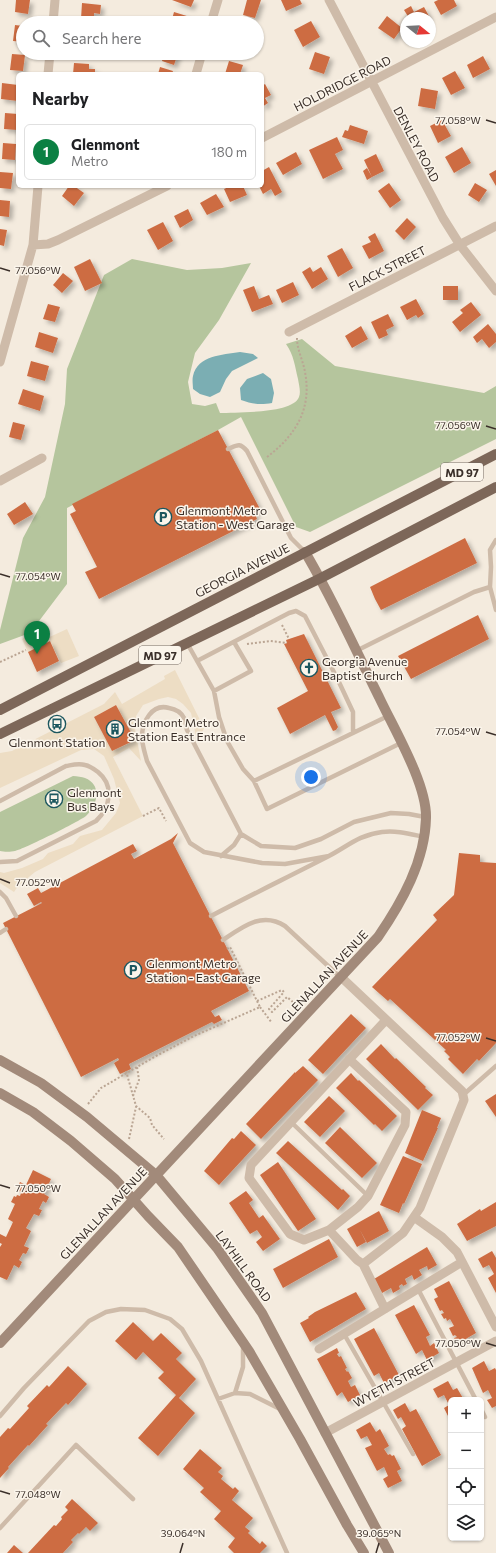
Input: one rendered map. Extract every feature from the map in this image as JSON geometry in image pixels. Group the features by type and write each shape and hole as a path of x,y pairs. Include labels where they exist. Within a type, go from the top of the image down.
{"main road":[{"name":"GEORGIA AVENUE","path":"0,710 496,454"},
{"name":"MD 97","path":"0,734 321,578 496,487"},
{"name":"GLENALLAN AVENUE","path":"0,1343 378,937 397,909 411,879 424,837 426,817 424,794 321,578 305,552"},
{"name":"LAYHILL ROAD","path":"0,1060 41,1083 92,1120 156,1175 217,1248 262,1313 389,1553"},
{"path":"0,1093 34,1112 71,1141 115,1179 178,1247 243,1343 283,1410 364,1553"}],"street":[{"path":"54,16 55,0"},
{"path":"213,16 218,0"},
{"name":"DENLEY ROAD","path":"329,0 443,218 460,245 496,291"},
{"name":"HOLDRIDGE ROAD","path":"264,137 496,17"},
{"path":"48,72 49,60"},
{"path":"197,72 200,60"},
{"path":"0,362 33,245 38,188"},
{"path":"33,245 48,244 58,240 163,188"},
{"name":"FLACK STREET","path":"289,332 496,226"},
{"path":"0,481 42,458"},
{"path":"340,977 462,1091 464,1100 420,1208 403,1233 363,1264"},
{"path":"349,1059 406,1112 405,1125 368,1196 358,1207 329,1230 304,1240 290,1234 249,1178 251,1165 349,1059 386,1020"},
{"path":"414,1217 442,1237 456,1252 496,1327"},
{"path":"329,1230 357,1260 363,1264 385,1309"},
{"path":"319,1349 462,1262"},
{"name":"WYETH STREET","path":"325,1433 496,1341"}],"lane":[{"path":"228,449 237,445 243,446 247,451 291,538 305,552"},
{"path":"496,540 494,541 490,550 490,587 496,610"},
{"path":"356,651 474,592 490,587"},
{"path":"197,661 235,644 289,613 296,611 301,613 321,647 353,712 353,733"},
{"path":"187,643 214,691 219,716 227,741 243,769 254,781 267,809 401,743"},
{"path":"214,691 251,671 235,644"},
{"path":"329,856 286,864 262,863 204,852 190,843 147,761 143,748 142,736 148,715 157,708 166,707 176,709 184,718 189,735 241,834 261,846 295,848 321,839 354,822 391,813 426,817"},
{"path":"254,781 388,716"},
{"path":"0,801 66,766 78,764 87,765 101,775 106,782 109,800 104,812 96,821 17,861 0,862"},
{"path":"211,916 329,856 359,838 382,832 399,832 424,837"},
{"path":"221,856 234,845 241,834"},
{"path":"0,892 6,898 16,916"},
{"path":"223,940 243,926 268,919 278,921 340,977"},
{"path":"0,933 6,929"},
{"path":"463,1095 496,1066"},
{"path":"291,1122 368,1196"},
{"path":"418,1289 474,1397"},
{"path":"0,1416 24,1388 89,1321 106,1312 121,1309 145,1310 170,1319 182,1330 201,1361 287,1553"},
{"path":"344,1334 413,1454"},
{"path":"235,1393 243,1367 243,1343"},
{"path":"218,1398 235,1393 250,1394 283,1410"},
{"path":"0,1528 76,1445 134,1499"},
{"path":"0,1520 4,1523"}],"path":[{"path":"267,457 286,440 295,429 301,419 304,408 307,394 307,384 297,344 301,326"},
{"path":"280,620 289,639"},
{"path":"235,644 270,641 287,643"},
{"path":"0,662 26,650"},
{"path":"143,816 159,808 166,821"},
{"path":"227,949 230,947 260,1007 272,1023"},
{"path":"257,1001 282,990 284,992 270,1009 272,1012 287,997 293,1002"},
{"path":"88,1104 101,1088 126,1072 194,1036 260,1007"},
{"path":"133,1096 139,1080 137,1067"},
{"path":"126,1072 136,1106 129,1139"},
{"path":"136,1106 150,1118 152,1126 164,1139"}],"green space":[{"path":"132,259 187,270 222,268 251,263 219,320 195,353 188,382 192,404 205,406 216,403 220,413 263,411 286,407 295,403 300,395 300,391 293,357 286,344 302,339 335,366 484,393 496,386 496,439 310,532 296,527 241,417 67,508 67,584 30,633 0,644 0,630 23,538 45,497 65,404 67,369 104,275"},
{"path":"73,776 78,776 91,781 94,785 96,796 90,812 86,816 52,835 20,849 12,852 0,851 0,812"}],"shaded area":[{"path":"67,629 79,656 61,663 50,641 28,652 22,639 31,634 43,640"},
{"path":"175,670 204,728 199,741 196,736 191,713 176,699 168,697 143,705 136,716 135,729 141,761 129,748 113,757 143,816 35,872 18,886 14,892 0,883 0,872 4,873 22,868 43,859 48,853 73,844 80,836 102,830 116,813 120,803 114,779 104,756 94,749 81,750 0,788 0,753 12,751 104,704 115,692 122,704 165,679 164,676","holes":["116,705 134,740 112,751 94,717"]}],"water":[{"path":"240,352 253,354 258,358 232,371 226,379 220,392 210,397 200,394 193,389 193,376 196,369 205,360 219,355"},
{"path":"263,373 271,379 274,393 272,403 256,404 241,400 240,388 247,379"}],"building":[{"path":"16,0 30,0 28,14 15,12"},
{"path":"172,0 194,0 191,7"},
{"path":"247,0 261,0 256,16 243,15"},
{"path":"281,0 300,0 302,4 286,11"},
{"path":"438,0 454,0 457,6 441,15 434,2"},
{"path":"82,3 101,5 100,14 94,13 94,16 81,16"},
{"path":"411,6 414,12 405,12 404,10"},
{"path":"424,7 427,12 414,12"},
{"path":"174,12 187,16 173,16"},
{"path":"387,16 400,26 400,31 394,39 378,28"},
{"path":"311,21 320,37 303,47 294,30"},
{"path":"15,25 16,25 16,41 13,41"},
{"path":"315,52 330,57 324,74 309,69"},
{"path":"12,54 16,54 16,60 24,60 23,71 10,70"},
{"path":"483,56 490,69 473,78 467,65"},
{"path":"162,60 176,60 174,65"},
{"path":"229,61 243,65 241,72 226,72"},
{"path":"74,63 89,64 89,69 95,69 95,72 73,72"},
{"path":"160,67 173,71 173,72 159,72"},
{"path":"455,71 465,88 451,95 442,78"},
{"path":"2,83 16,85 16,101 1,99"},
{"path":"265,84 271,95 265,98 268,103 264,106"},
{"path":"421,88 438,91 435,109 418,106"},
{"path":"5,113 16,114 16,130 4,129"},
{"path":"442,120 451,136 438,143 430,126"},
{"path":"350,125 368,131 364,144 342,137 345,130 348,131"},
{"path":"337,137 343,150 335,154 343,169 323,179 309,150"},
{"path":"3,143 16,144 15,160 2,159"},
{"path":"462,147 471,163 454,173 445,157"},
{"path":"296,152 302,164 283,175 276,163"},
{"path":"376,154 384,171 372,177 364,160"},
{"path":"269,167 282,192 275,196 271,189 263,194 260,188 264,188 264,170"},
{"path":"367,168 372,177 367,180 363,171"},
{"path":"496,170 496,186 489,174"},
{"path":"0,172 13,173 11,189 0,188"},
{"path":"389,183 401,200 390,208 378,191"},
{"path":"475,183 487,190 479,202 468,195"},
{"path":"68,188 77,188 84,193 74,206 62,196"},
{"path":"244,188 247,195 230,202 224,189"},
{"path":"216,194 224,207 207,215 200,203"},
{"path":"0,200 10,201 9,217 0,216"},
{"path":"188,209 193,220 180,228 174,216"},
{"path":"407,218 416,227 404,240 395,231"},
{"path":"163,222 173,241 158,250 147,230"},
{"path":"0,229 7,230 4,246 0,245"},
{"path":"375,233 384,251 369,259 362,246 371,242 368,237"},
{"path":"342,248 353,268 338,277 327,256"},
{"path":"90,259 102,283 85,291 74,267"},
{"path":"310,267 313,272 321,267 328,279 312,289 302,272"},
{"path":"63,273 73,281 62,293 53,285"},
{"path":"293,282 299,295 282,303 276,290"},
{"path":"254,286 259,299 269,295 273,304 252,312 243,290"},
{"path":"443,286 458,286 458,300 443,300"},
{"path":"416,299 424,314 418,318 416,315 407,320 400,307"},
{"path":"471,302 481,315 460,332 452,322 463,313 460,310"},
{"path":"48,304 60,307 55,322 43,319"},
{"path":"388,314 394,326 386,330 388,335 379,339 371,322"},
{"path":"488,324 496,334 496,342 489,348 482,339 477,343 473,337"},
{"path":"361,326 368,339 352,348 345,336"},
{"path":"39,332 58,338 53,353 35,347"},
{"path":"31,361 49,366 45,381 27,376"},
{"path":"23,389 44,396 40,411 18,404"},
{"path":"13,422 25,425 21,440 9,437"},
{"name":"Glenmont Metro Station - West Garage","path":"218,430 260,509 254,512 257,519 99,599 85,572 97,567 70,514 76,511 72,504"},
{"path":"25,502 33,514 14,525 7,514"},
{"path":"465,538 477,563 381,610 370,587"},
{"path":"478,615 489,639 411,679 398,656"},
{"name":"Georgia Avenue Baptist Church","path":"304,634 341,708 331,712 338,727 333,731 325,715 290,734 277,708 308,691 284,644 287,643 286,640"},
{"path":"50,641 59,661 37,672 28,652"},
{"name":"Glenmont Metro Station East Entrance","path":"116,705 135,740 112,751 94,717"},
{"name":"Glenmont Metro Station - East Garage","path":"178,833 173,843 249,991 211,1011 215,1017 219,1015 222,1020 214,1024 212,1022 129,1064 131,1069 120,1074 114,1063 119,1060 118,1058 81,1077 3,923 42,903 41,902 34,906 27,894 38,888 41,893 133,844 137,851 131,854 134,859 171,839"},
{"path":"459,853 480,855 480,862 496,863 496,1043 479,1061 477,1059 463,1074 448,1059 450,1057 444,1051 446,1050 390,999 388,1001 372,987 437,920 433,915 454,895"},
{"path":"351,1014 366,1028 323,1074 308,1060"},
{"path":"381,1044 433,1095 418,1110 366,1059"},
{"path":"303,1066 318,1080 261,1139 246,1124 295,1072"},
{"path":"351,1073 397,1116 382,1131 336,1088"},
{"path":"496,1094 496,1117 485,1101"},
{"path":"329,1096 345,1111 320,1137 304,1122"},
{"path":"422,1110 441,1118 423,1161 405,1153"},
{"path":"340,1127 377,1163 362,1178 325,1143"},
{"path":"241,1131 256,1145 219,1185 204,1171 232,1138 234,1139"},
{"path":"288,1141 350,1196 338,1210 276,1153"},
{"path":"403,1156 422,1164 399,1213 380,1205"},
{"path":"278,1162 316,1219 298,1231 260,1175"},
{"path":"33,1170 51,1179 44,1194 49,1197 46,1203 43,1201 39,1209 42,1210 39,1216 34,1214 26,1228 31,1231 24,1246 29,1248 26,1254 23,1253 19,1260 22,1262 19,1268 14,1265 7,1280 0,1277 0,1247 2,1244 0,1243 0,1234 6,1237 13,1222 8,1219 15,1204 11,1202 14,1196 20,1196 21,1193 17,1188 20,1182 26,1185"},
{"path":"246,1191 253,1200 249,1203 259,1218 263,1215 280,1239 263,1251 256,1242 262,1237 257,1230 250,1234 229,1203"},
{"path":"496,1202 496,1226 467,1241 457,1224 480,1209 481,1211"},
{"path":"379,1211 389,1231 367,1243 360,1230 366,1242 357,1247 347,1229"},
{"path":"329,1239 338,1257 283,1288 273,1269"},
{"path":"427,1247 437,1265 428,1270 427,1266 419,1270 422,1275 414,1280 412,1275 405,1279 407,1284 403,1286 402,1284 399,1286 400,1289 393,1293 391,1288 382,1293 374,1279"},
{"path":"492,1251 496,1258 496,1293 488,1278 494,1274 489,1265 483,1268 478,1259"},
{"path":"449,1281 476,1333 457,1344 454,1338 457,1337 455,1335 453,1336 449,1328 454,1326 450,1319 447,1321 446,1318 444,1319 441,1314 444,1313 442,1310 440,1311 434,1299 438,1297 434,1289"},
{"path":"356,1292 366,1309 310,1342 300,1323 309,1318 308,1317 315,1312"},
{"path":"414,1305 430,1335 426,1337 430,1346 434,1343 439,1353 427,1360 422,1350 416,1354 395,1315"},
{"path":"133,1322 153,1341 161,1333 182,1353 176,1359 196,1379 179,1398 195,1413 158,1456 138,1438 176,1395 158,1378 164,1372 143,1352 136,1360 115,1341"},
{"path":"374,1328 399,1375 384,1383 379,1373 374,1376 354,1339"},
{"path":"337,1348 339,1353 337,1354 339,1357 341,1356 347,1368 345,1369 352,1378 348,1381 351,1387 355,1385 360,1395 348,1402 342,1392 337,1396 317,1359"},
{"path":"484,1361 489,1371 495,1368 496,1370 496,1406 492,1408 487,1400 492,1398 488,1390 483,1393 472,1368"},
{"path":"68,1366 87,1384 68,1405 66,1403 46,1424 48,1425 8,1467 9,1468 0,1478 0,1437 8,1428 10,1429 29,1408 27,1406 47,1385 49,1387"},
{"path":"448,1381 453,1390 457,1388 462,1397 448,1397 448,1403 444,1395 438,1398 433,1389"},
{"path":"405,1403 410,1412 416,1409 441,1455 422,1466 402,1429 406,1426 401,1417 398,1419 393,1410"},
{"path":"448,1406 448,1416 444,1408"},
{"path":"370,1422 376,1432 380,1429 389,1446 384,1449 388,1455 394,1455 401,1469 397,1471 402,1481 388,1488 383,1479 388,1476 384,1467 377,1471 365,1448 372,1445 367,1436 361,1439 356,1430"},
{"path":"200,1449 222,1468 218,1472 223,1476 221,1479 233,1489 235,1487 239,1491 232,1500 253,1518 245,1527 250,1531 248,1533 260,1544 262,1541 267,1546 260,1553 234,1553 228,1547 235,1538 214,1519 221,1511 200,1492 204,1488 183,1469"},
{"path":"72,1499 98,1523 90,1531 86,1527 79,1534 78,1533 71,1540 73,1542 63,1553 28,1553 54,1525 56,1526 62,1519 61,1517 68,1510 65,1507"},
{"path":"14,1545 23,1553 7,1553"}],"place":[{"name":"Glenmont Metro Station - West Garage","path":"163,517"},
{"name":"Glenmont","path":"37,654"},
{"name":"Georgia Avenue Baptist Church","path":"309,668"},
{"name":"Glenmont Station","path":"57,724"},
{"name":"Glenmont Metro Station East Entrance","path":"115,729"},
{"name":"Glenmont Bus Bays","path":"54,799"},
{"name":"Glenmont Metro Station - East Garage","path":"133,970"}]}
